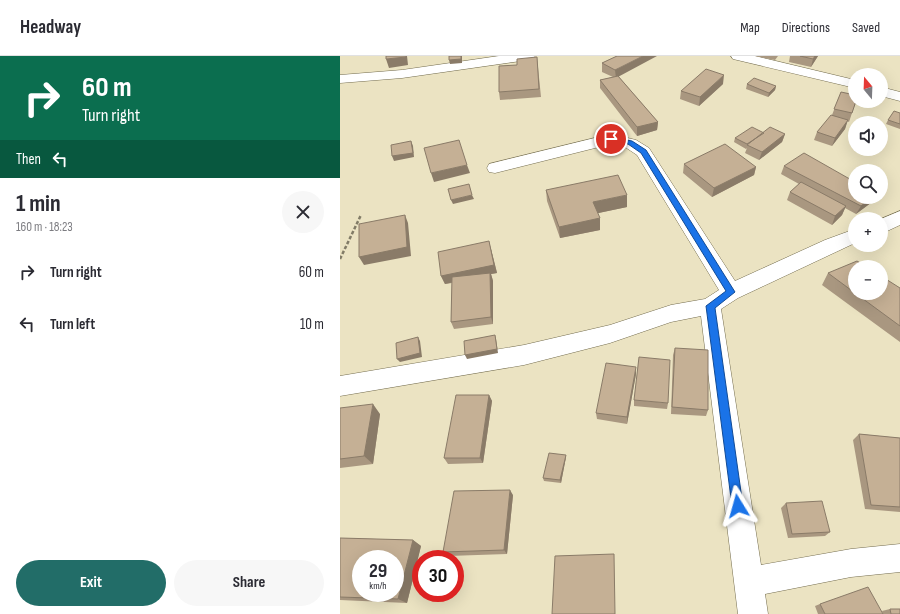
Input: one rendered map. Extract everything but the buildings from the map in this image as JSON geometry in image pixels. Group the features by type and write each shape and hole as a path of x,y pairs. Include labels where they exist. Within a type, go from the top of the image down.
{"street":[{"path":"340,79 402,74 528,56"},
{"path":"738,56 848,82"},
{"path":"888,93 900,96"},
{"path":"495,168 611,139 630,143 643,152 731,292"},
{"path":"888,223 900,217"},
{"path":"888,230 900,236"},
{"path":"340,386 524,355 610,334 671,314 710,306 731,292 848,239"},
{"path":"710,306 753,614"},
{"path":"748,582 851,563 900,558"}],"path":[{"path":"340,259 361,215"}],"route":[{"path":"611,139 630,143 643,152 731,292 710,306 738,506"}]}
